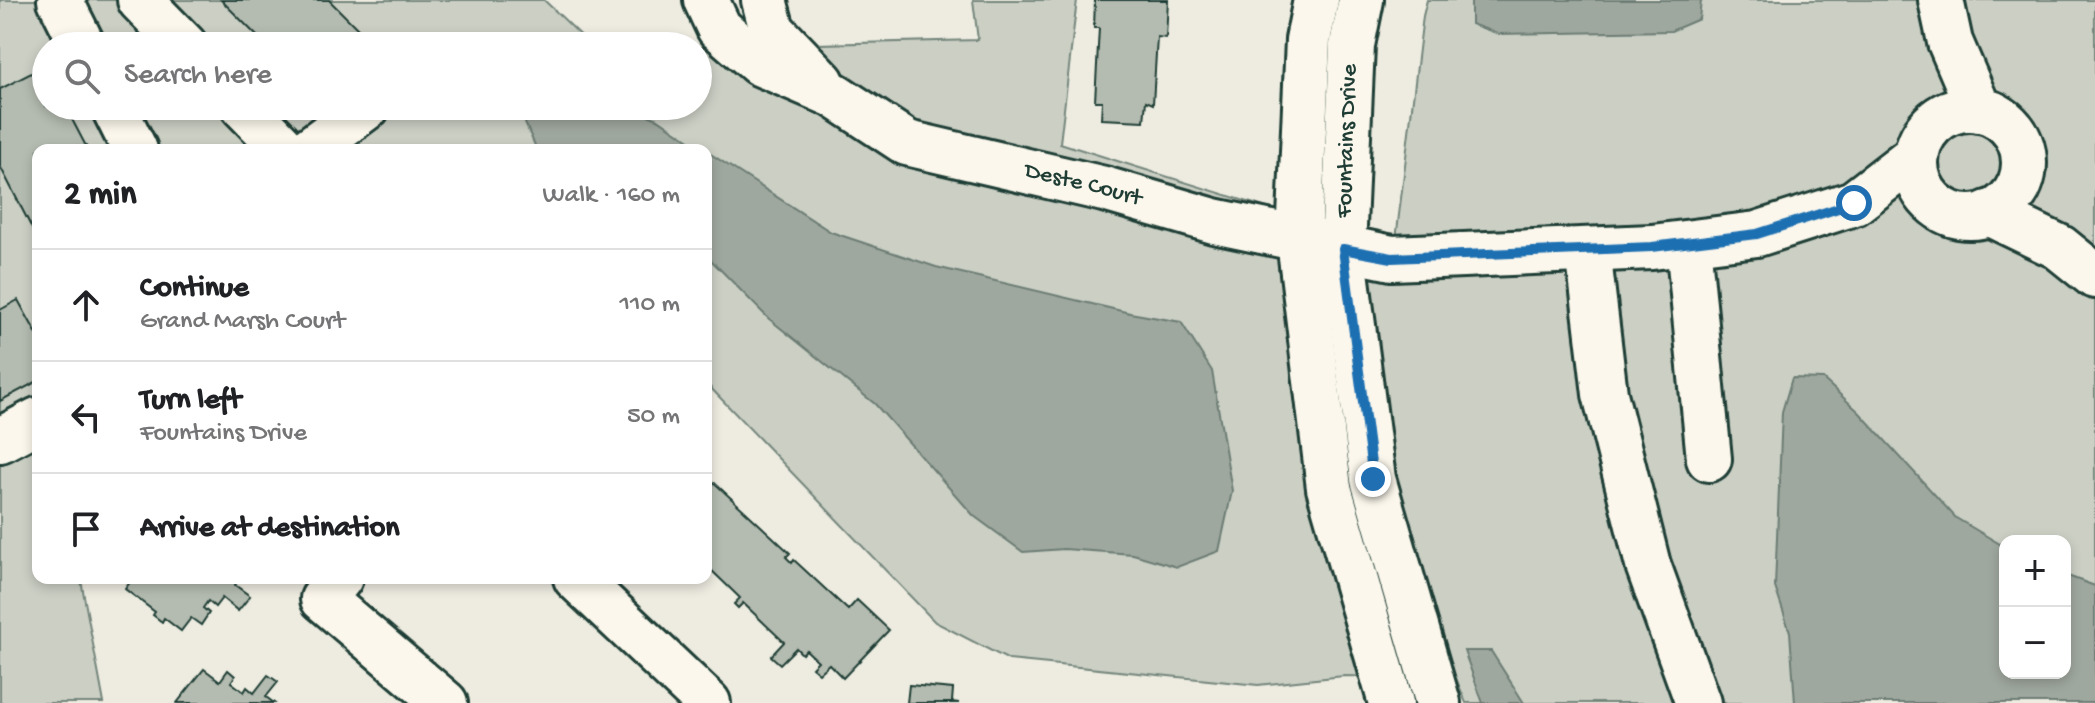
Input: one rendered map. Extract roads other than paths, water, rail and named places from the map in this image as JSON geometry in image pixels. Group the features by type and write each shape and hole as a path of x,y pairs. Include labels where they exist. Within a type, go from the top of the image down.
{"street":[{"path":"60,0 76,32"},
{"path":"140,0 171,32"},
{"name":"Deste Court","path":"706,0 719,28 759,63 834,95 907,143 1104,189 1214,221 1392,258 1688,243 1757,234 1854,203"},
{"name":"Deste Court","path":"764,0 772,30 834,95"},
{"name":"Fountains Drive","path":"1316,0 1308,40 1299,240 1329,488 1391,703"},
{"name":"Fountains Drive","path":"1361,0 1352,45 1343,249 1373,479 1438,703"},
{"path":"1945,21 1960,113"},
{"path":"1960,113 1995,115 2009,125 2023,155 2023,173 2016,190 2005,204 1988,213 1970,217 1952,214 1941,208 1923,191 1916,173 1916,155 1921,139 1931,125 1960,113"},
{"path":"120,120 132,144"},
{"path":"257,120 280,144"},
{"path":"317,144 349,120"},
{"path":"1854,203 1916,155"},
{"path":"2023,173 2059,247"},
{"path":"1854,203 1941,208"},
{"path":"1988,213 2059,247 2095,276"},
{"path":"1688,243 1709,459"},
{"path":"1588,250 1605,394 1648,565 1698,703"},
{"path":"0,440 32,423"},
{"path":"335,584 323,599 445,703"},
{"path":"582,584 708,703"}]}
